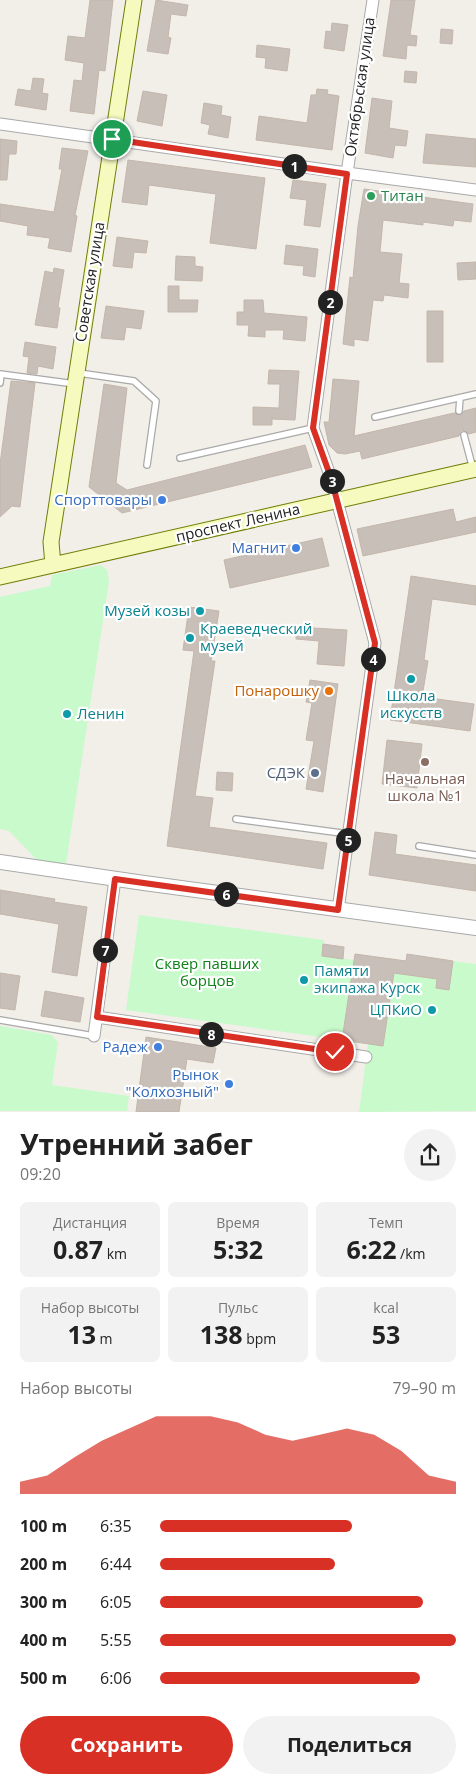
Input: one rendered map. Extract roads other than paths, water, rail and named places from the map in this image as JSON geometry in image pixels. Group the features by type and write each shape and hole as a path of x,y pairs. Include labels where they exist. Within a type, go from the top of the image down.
{"main road":[{"name":"Советская улица","path":"53,565 51,542 134,0"},
{"name":"проспект Ленина","path":"0,577 475,469"}],"street":[{"name":"Октябрьская улица","path":"338,910 375,643 331,478 313,428 347,174 373,0"},
{"path":"0,124 347,174 476,190"},
{"path":"0,862 476,928"},
{"path":"94,1036 115,879"},
{"path":"97,1017 366,1056"}],"lane":[{"path":"0,383 1,374 134,381 156,401 147,465"},
{"path":"375,417 476,394"},
{"path":"458,412 460,398"},
{"path":"180,458 313,428"},
{"path":"464,435 475,469"},
{"path":"236,819 349,834"},
{"path":"419,846 476,855"},
{"path":"0,1020 94,1036"}],"place":[{"name":"Титан","path":"371,196"},
{"name":"Спорттовары","path":"162,500"},
{"name":"Магнит","path":"296,548"},
{"name":"Музей козы","path":"200,611"},
{"name":"Краеведческий музей","path":"190,638"},
{"name":"Школа искусств","path":"411,679"},
{"name":"Понарошку","path":"329,691"},
{"name":"Ленин","path":"67,714"},
{"name":"Начальная школа №1","path":"425,762"},
{"name":"СДЭК","path":"315,773"},
{"name":"Памяти экипажа Курск","path":"304,980"},
{"name":"ЦПКиО","path":"432,1010"},
{"name":"Радеж","path":"158,1047"},
{"name":"Рынок \"Колхозный\"","path":"229,1084"}],"park label":[{"name":"Сквер павших борцов","path":"207,972"}]}
